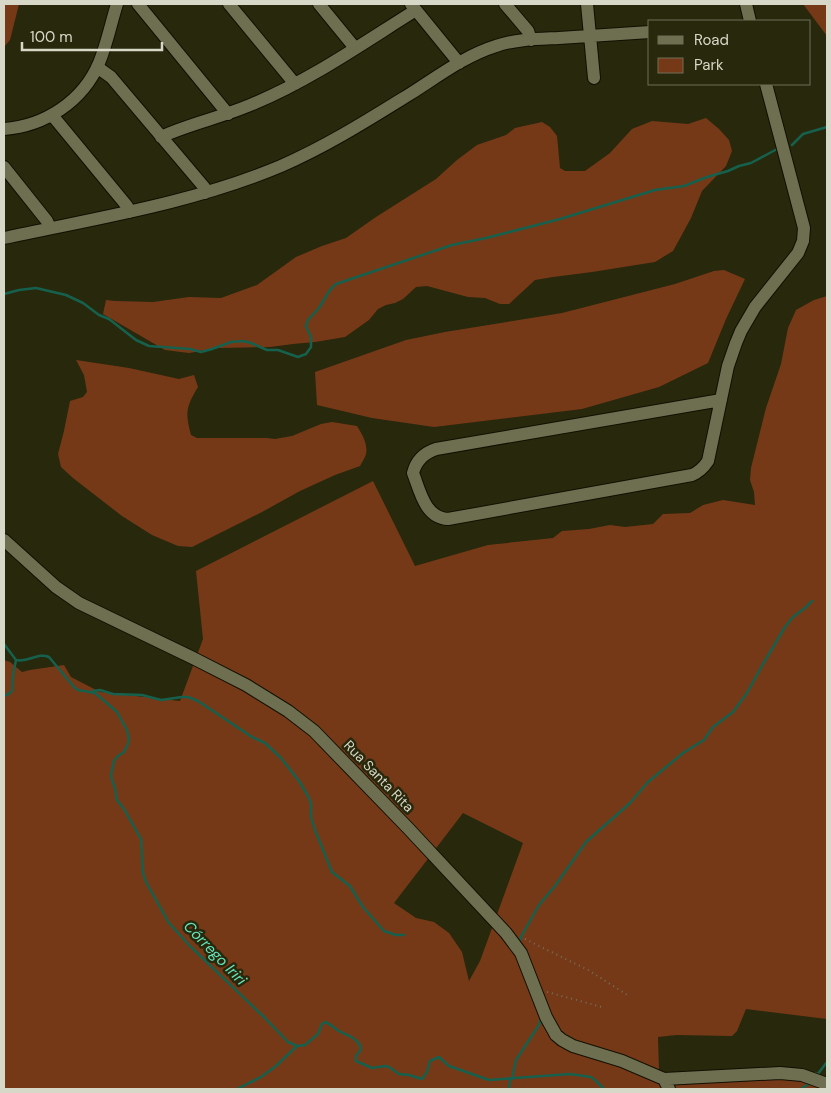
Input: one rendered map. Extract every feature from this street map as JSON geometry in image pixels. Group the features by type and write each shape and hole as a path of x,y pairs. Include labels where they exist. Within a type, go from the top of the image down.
{"street":[{"path":"4,129 24,126 52,115 79,94 98,66 116,4"},
{"path":"138,4 228,114"},
{"path":"229,4 295,84"},
{"path":"319,4 355,48"},
{"path":"505,4 528,31 531,40"},
{"path":"587,4 594,78"},
{"path":"746,4 750,20"},
{"path":"161,137 254,104 295,84 355,48 414,7 459,63"},
{"path":"4,238 129,212 206,193 256,176 316,149 363,124 459,63 497,45 531,40 648,32"},
{"path":"98,66 111,77 204,187 206,193"},
{"path":"721,400 436,449 427,453 419,460 413,474 430,512 438,518 448,519 692,476 701,470 708,460 730,360 741,330 755,307 795,258 804,234 766,85"},
{"path":"52,115 127,206 129,212"},
{"path":"4,167 47,221 50,228"},
{"name":"Rua Santa Rita","path":"4,540 56,588 79,603 246,685 288,711 314,732 407,827 506,933 521,953 552,1030 562,1040 573,1046 622,1061 666,1084"},
{"path":"666,1084 790,1073 802,1075 827,1084"}],"path":[{"path":"506,933 515,933 588,970 630,996"},
{"path":"535,989 602,1007"}],"green space":[{"path":"4,4 19,4 10,40 4,47"},
{"path":"803,4 827,4 827,36"},
{"path":"706,118 729,140 732,151 726,166 702,191 691,218 673,251 655,262 535,280 509,304 500,304 485,298 468,297 427,286 416,287 403,299 378,309 369,320 345,337 270,347 218,348 189,353 165,350 103,314 106,300 153,302 189,297 221,298 257,285 296,257 346,238 436,179 477,145 506,135 515,128 542,122 550,127 557,136 560,168 565,171 585,171 610,153 632,129 652,121 688,124"},
{"path":"724,270 745,279 708,363 659,387 582,409 434,427 372,418 317,405 315,372 406,340 562,313 675,284 714,271"},
{"path":"827,296 827,1019 746,1009 737,1031 732,1036 676,1035 658,1037 659,1071 689,1076 737,1071 816,1072 827,1080 827,1089 4,1089 4,660 10,662 22,672 64,665 71,677 100,692 180,701 203,639 196,571 373,481 415,566 488,545 553,538 562,531 610,525 625,527 653,524 663,514 690,513 703,505 723,500 755,505 754,492 750,480 751,468 766,408 781,364 788,328 796,310 814,300","holes":["463,813 523,843 480,961 469,981 462,952 449,933 434,922 416,918 394,903"]},
{"path":"76,360 129,368 179,379 194,375 198,387 189,405 187,415 191,435 197,438 275,439 292,436 321,424 332,422 357,426 363,436 366,456 360,466 300,491 192,547 178,546 152,535 122,516 61,467 58,454 70,401 83,397 87,392 84,375"}],"waterway":[{"path":"792,145 803,134 827,127"},
{"path":"4,294 36,288 66,295 83,303 99,315 109,319 136,340 149,346 190,349 201,352 231,342 243,341 267,350 278,350 298,357 306,354 311,347 311,337 306,326 308,320 336,284 452,245 560,219 655,190 684,186 751,163 779,148"},
{"path":"519,944 539,905 586,842 630,803 648,782 683,753 704,740 713,727 733,712 747,693 785,627 793,617 812,601"},
{"name":"Córrego Iriri","path":"4,644 16,660 20,661 41,656 49,657 74,687 78,690 95,693 117,712 127,730 129,739 124,752 114,761 111,775 117,800 141,839 143,873 146,882 169,923 288,1042 297,1046 305,1045 318,1034 322,1024 325,1022 358,1042 361,1048 356,1056 356,1061 372,1068 385,1066 399,1074 422,1079 427,1072 430,1061 439,1057 449,1066 489,1080 570,1074 591,1077 604,1089"},
{"path":"4,695 12,691 16,660"},
{"path":"93,691 100,690 113,694 142,695 161,700 188,697 198,701 252,737 265,743 281,758 308,796 311,803 311,817 315,830 332,872 350,886 363,907 384,931 396,935 404,935"},
{"path":"512,1079 516,1060 539,1025 541,1018"},
{"path":"237,1089 261,1077 297,1046"},
{"path":"817,1075 827,1062"},
{"path":"509,1089 510,1079"},
{"path":"801,1089 810,1083"}]}
